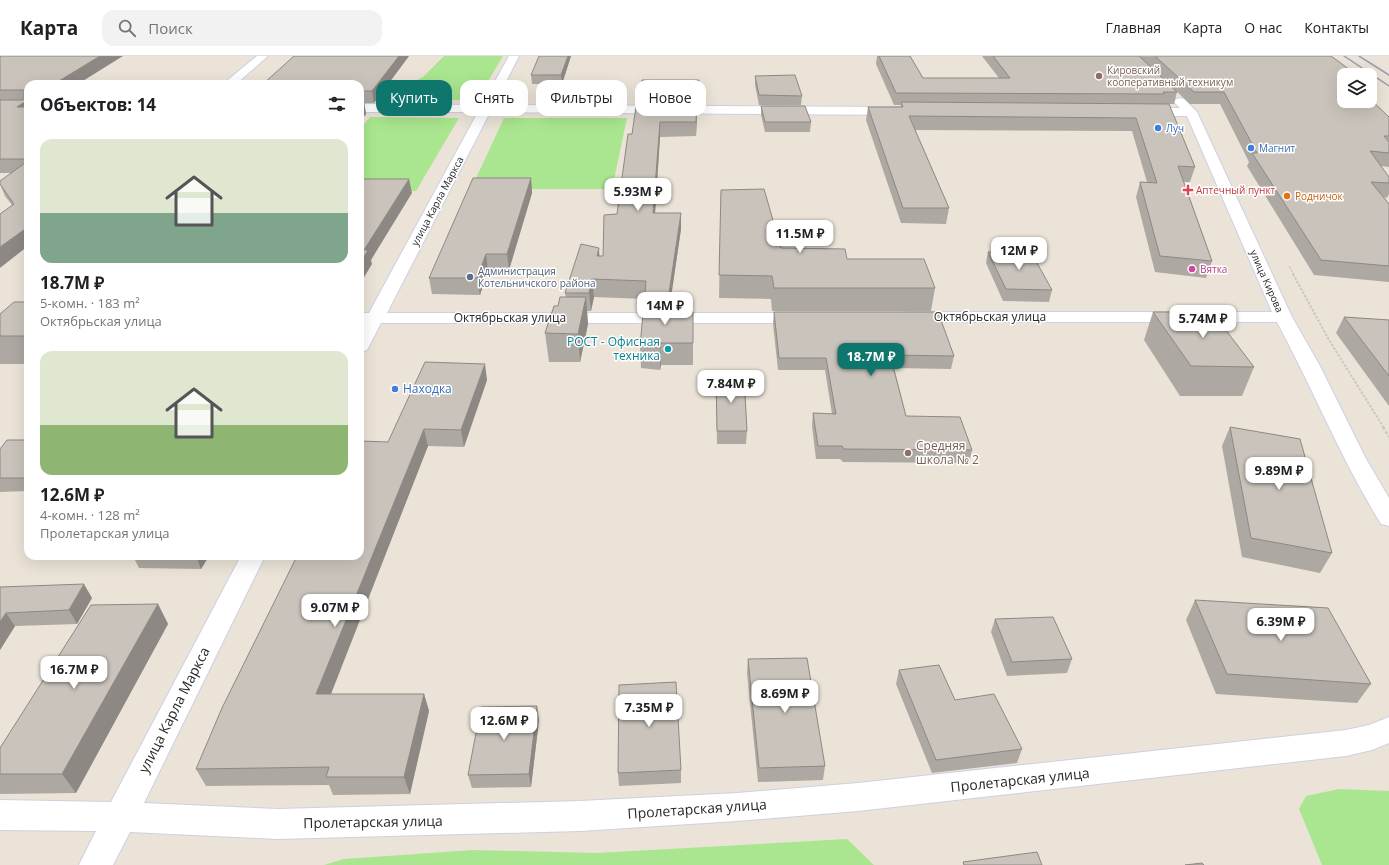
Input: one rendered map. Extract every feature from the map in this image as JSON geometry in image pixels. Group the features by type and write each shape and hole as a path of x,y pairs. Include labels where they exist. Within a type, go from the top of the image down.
{"street":[{"path":"234,80 263,56"},
{"name":"улица Карла Маркса","path":"502,80 514,56"},
{"name":"улица Кирова","path":"1169,92 1191,112 1283,317 1310,366 1354,457 1389,518"},
{"path":"364,108 460,108"},
{"path":"528,108 910,111"},
{"path":"1134,112 1191,112"},
{"name":"улица Карла Маркса","path":"364,330 367,318 482,116"},
{"name":"Октябрьская улица","path":"894,317 1283,317"},
{"name":"Октябрьская улица","path":"367,318 822,318"},
{"name":"улица Карла Маркса","path":"96,865 251,560"},
{"name":"Пролетарская улица","path":"0,815 120,817 286,824 580,816 737,807 858,797 1346,743 1372,737 1389,730"}],"path":[{"path":"1287,263 1329,340 1389,437"}],"green space":[{"path":"444,56 503,56 489,80 460,80 460,100 452,100 452,80 417,80 423,77"},
{"path":"370,117 459,118 416,191 364,190 364,124"},
{"path":"504,118 627,118 612,189 471,189"},
{"path":"1339,789 1389,791 1389,865 1322,865 1299,809 1306,796"},
{"path":"847,839 874,865 324,865 344,859 473,850 597,853"}],"building":[{"path":"0,56 100,56 61,80 24,80 24,90 0,90"},
{"path":"294,56 399,56 380,80 376,80 376,86 372,91 364,91 364,80 267,80"},
{"path":"539,56 568,56 561,75 531,75"},
{"path":"879,56 910,56 923,78 1010,78 993,56 1139,56 1177,92 1163,92 1164,94 896,93"},
{"path":"1155,56 1331,56 1347,68 1337,68 1337,108 1377,108 1377,106 1389,117 1389,136 1384,136 1389,142 1389,153 1370,151 1389,177 1389,183 1371,182 1389,204 1389,266 1321,260 1252,153 1257,153 1224,92 1194,92"},
{"path":"795,75 802,96 759,95 755,76"},
{"path":"24,99 24,103 17,107 24,107 24,159 0,159 0,100"},
{"path":"901,102 1169,104 1195,167 1178,166 1212,261 1160,256 1140,182 1157,183 1136,118 909,116 949,208 903,208 868,107 903,107"},
{"path":"761,106 805,106 811,122 765,122"},
{"path":"635,114 635,116 696,116 696,122 660,122 653,213 681,213 669,293 645,293 646,281 592,279 589,293 565,293 581,244 599,248 597,256 603,256 604,215 617,214 628,134 632,134"},
{"path":"24,164 24,230 0,247 0,214 14,204 0,184 0,181"},
{"name":"Администрация Котельничского района","path":"473,178 531,178 507,254 486,254 477,278 429,278"},
{"path":"364,179 409,179 364,250"},
{"path":"764,189 781,248 845,249 847,259 924,259 935,288 774,288 772,276 719,275 721,190"},
{"path":"364,250 368,250 364,257"},
{"path":"988,252 1031,252 1052,290 1006,289"},
{"path":"560,297 586,297 578,334 545,333 554,306 558,306"},
{"path":"14,302 24,302 24,336 0,336 0,314"},
{"path":"644,303 667,303 665,312 693,312 693,343 660,343 660,348 640,346"},
{"path":"774,312 938,312 954,356 890,355 906,416 960,417 972,450 844,449 842,446 818,446 813,413 836,414 826,358 779,358"},
{"path":"1153,312 1212,312 1254,367 1191,366"},
{"path":"1344,317 1389,320 1389,376"},
{"path":"425,362 485,364 461,430 424,429 316,694 424,694 404,777 326,777 329,767 196,769 222,708 295,560 364,560 364,441 388,442"},
{"path":"716,377 744,377 747,431 717,431"},
{"path":"1230,427 1300,439 1332,553 1251,538"},
{"path":"7,440 24,440 24,478 0,478 0,449"},
{"path":"84,584 69,610 6,613 0,622 0,587"},
{"path":"1195,600 1328,608 1371,684 1227,674"},
{"path":"158,604 62,774 0,774 0,748 91,605"},
{"path":"1053,617 1072,659 1012,662 995,619"},
{"path":"807,658 825,766 759,768 748,659"},
{"path":"939,665 955,700 994,694 1022,749 936,760 899,670"},
{"path":"676,682 681,770 618,773 619,685"},
{"path":"537,706 529,774 468,775 481,707"},
{"path":"1037,852 1042,865 964,865 963,862"},
{"path":"1202,863 1204,865 1185,865"}],"railway":[{"path":"1344,56 1389,86"},
{"path":"1359,56 1389,75"}],"place":[{"name":"Кировский кооперативный техникум","path":"1099,76"},
{"name":"Луч","path":"1158,128"},
{"name":"Магнит","path":"1251,148"},
{"name":"Аптечный пункт","path":"1188,190"},
{"name":"Родничок","path":"1287,196"},
{"name":"Вятка","path":"1192,269"},
{"name":"Администрация Котельничского района","path":"470,277"},
{"name":"РОСТ - Офисная техника","path":"668,349"},
{"name":"Находка","path":"395,389"},
{"name":"Средняя школа № 2","path":"908,453"}]}
